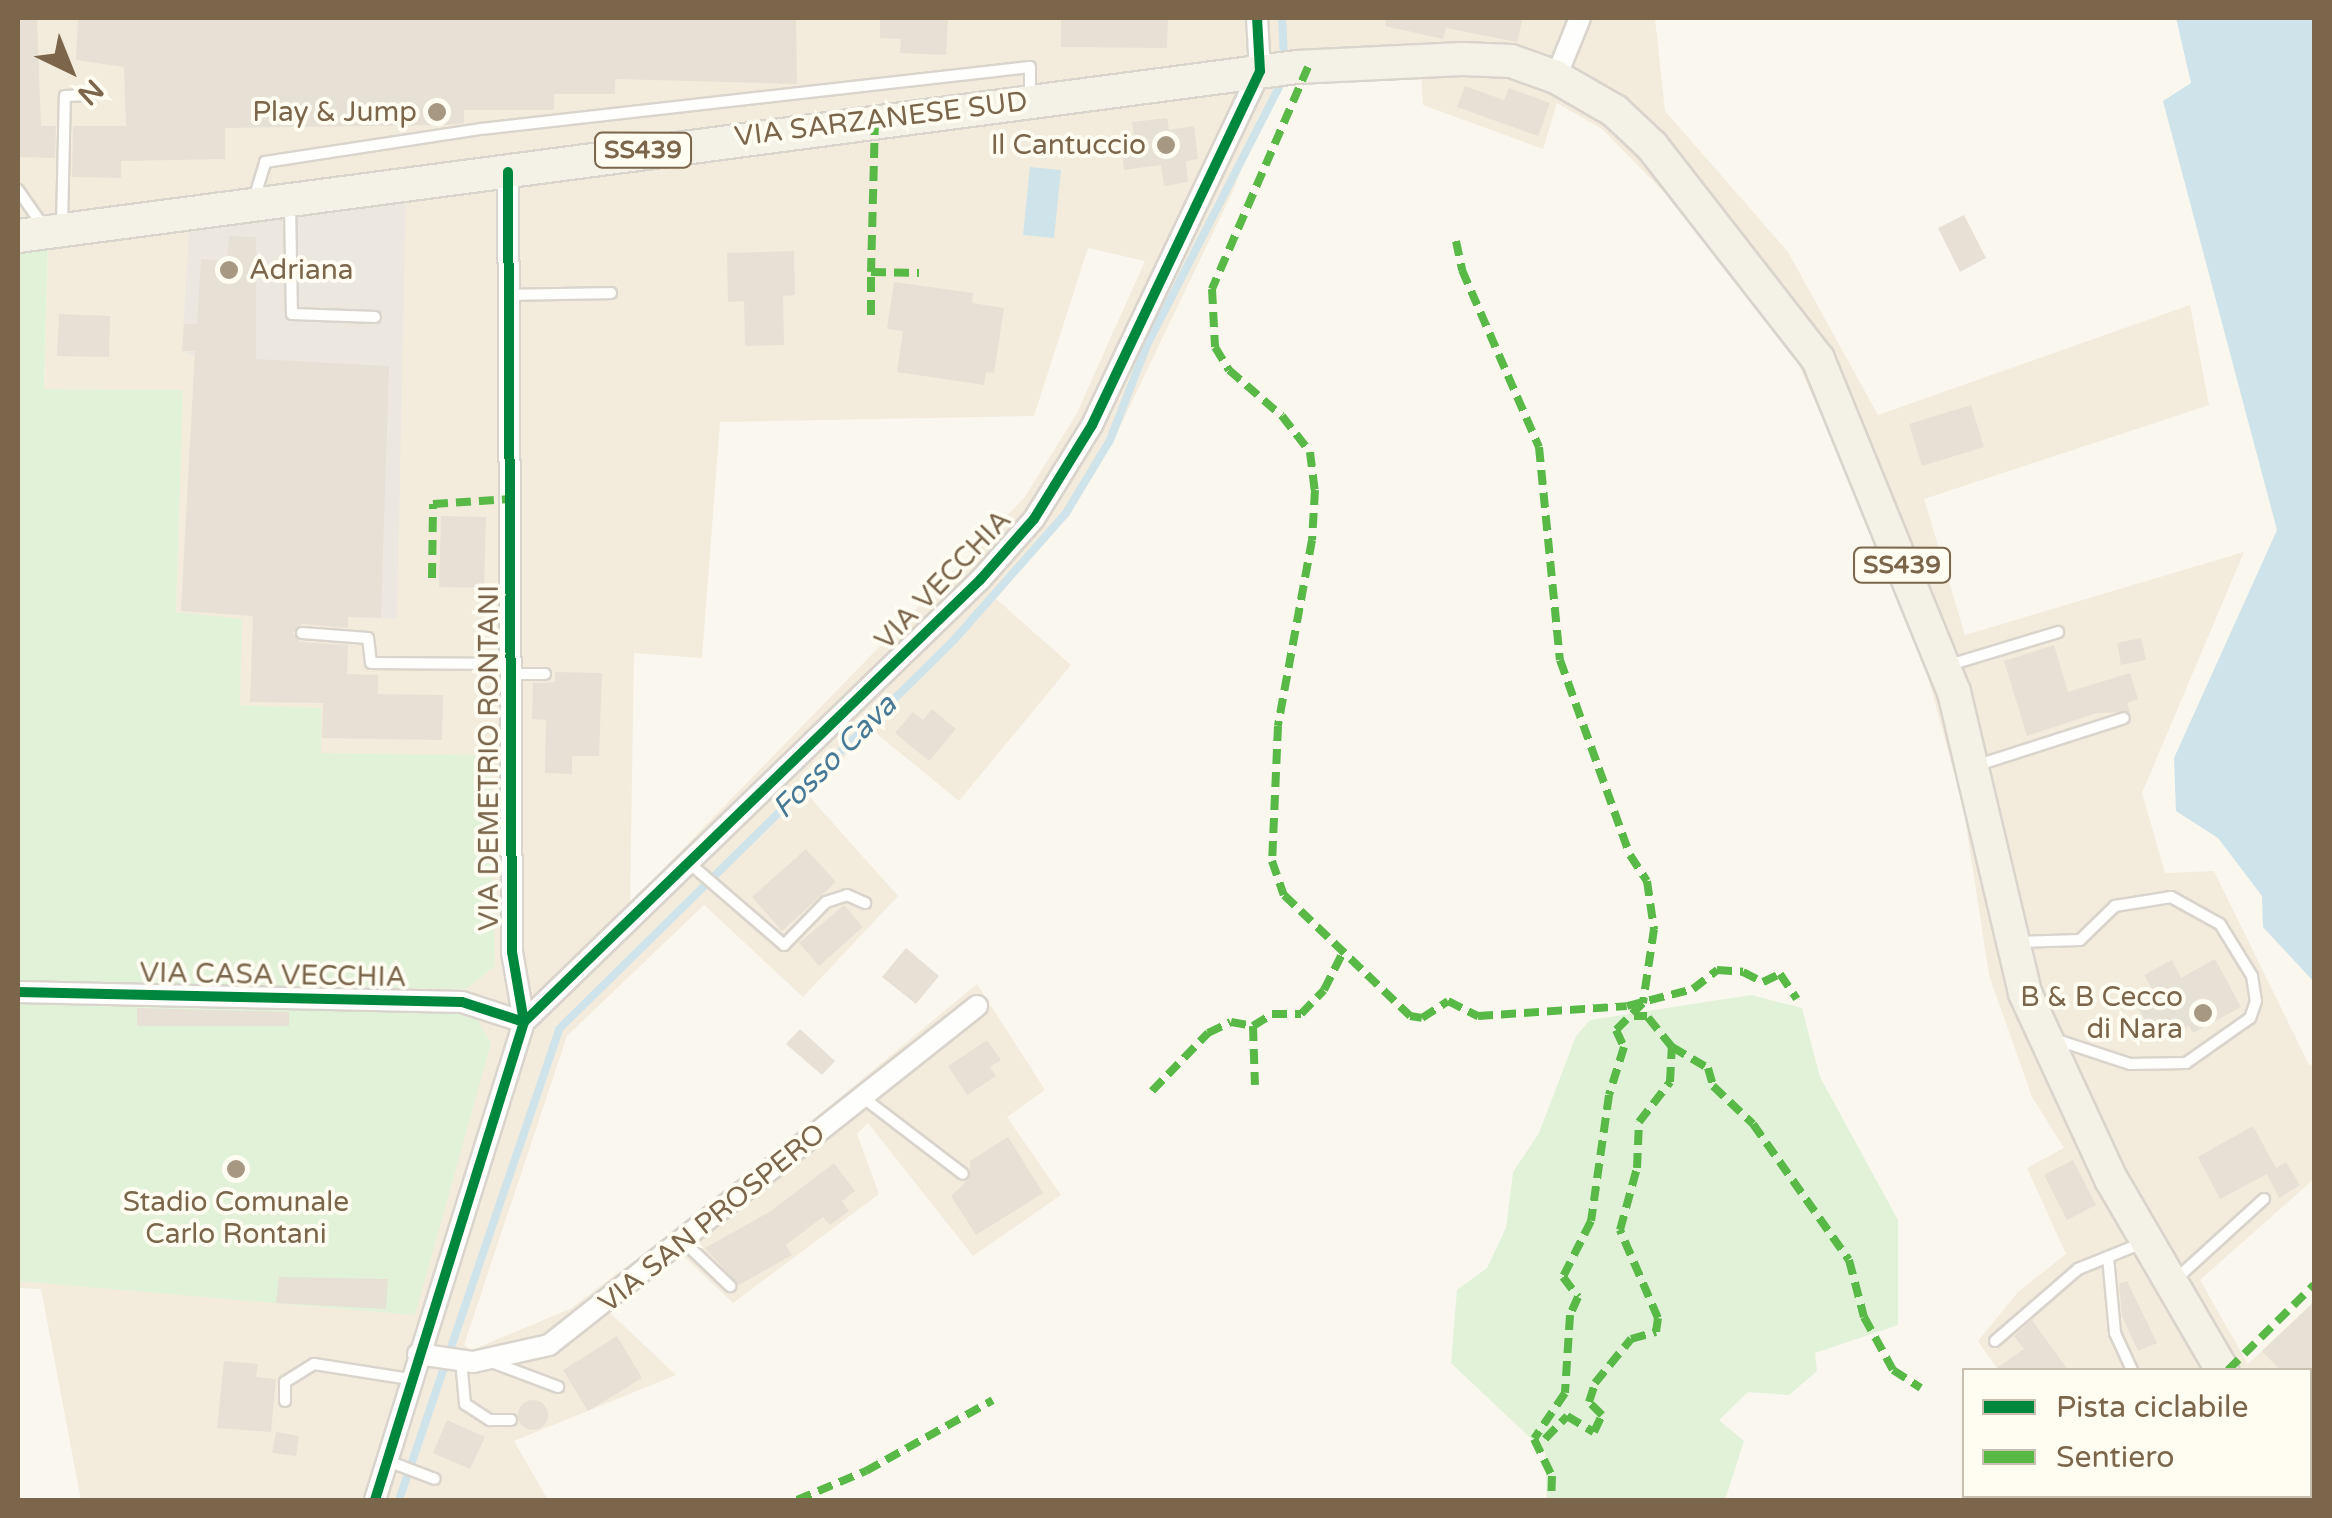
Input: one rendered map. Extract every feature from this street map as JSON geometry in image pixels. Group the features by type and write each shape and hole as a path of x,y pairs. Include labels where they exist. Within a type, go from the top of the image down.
{"main road":[{"name":"SS439","path":"1276,70 1462,59 1511,61 1556,77 1615,111 1652,146 1818,358 1943,667 1973,767 2011,942 2044,1038 2146,1241 2221,1368"},
{"name":"VIA SARZANESE SUD","path":"42,232 1276,70"}],"street":[{"path":"1257,18 1276,70"},
{"path":"1556,77 1580,18"},
{"name":"VIA VECCHIA","path":"524,1022 693,866 980,580 1034,519 1092,425 1276,70"},
{"name":"VIA DEMETRIO RONTANI","path":"375,1500 391,1462 410,1380 441,1358 524,1022 512,952 508,172"},
{"name":"VIA CASA VECCHIA","path":"18,992 462,1002 524,1022"},
{"name":"VIA SAN PROSPERO","path":"441,1358 485,1360 549,1344 684,1242 977,1006"}],"lane":[{"path":"253,203 265,162 481,130 1030,67 1030,101"},
{"path":"42,232 65,96 91,96"},
{"path":"18,190 42,232"},
{"path":"290,198 292,314 375,317"},
{"path":"508,295 611,293"},
{"path":"1943,667 2058,632"},
{"path":"302,633 368,638 372,664 513,669 545,674"},
{"path":"1973,767 2124,718"},
{"path":"693,866 784,945 826,902 847,895 865,903"},
{"path":"2011,942 2080,940 2115,906 2171,898 2220,924 2252,976 2256,1001 2250,1018 2186,1063 2130,1064 2079,1043 2044,1038"},
{"path":"861,1096 963,1174"},
{"path":"2171,1284 2264,1198"},
{"path":"1994,1341 2078,1269 2146,1241"},
{"path":"684,1242 730,1286"},
{"path":"2108,1256 2115,1333 2128,1366"},
{"path":"441,1358 465,1404 490,1420 511,1420"},
{"path":"485,1360 558,1387"},
{"path":"284,1401 285,1382 314,1364 410,1380"},
{"path":"391,1462 436,1479"}],"shaded area":[{"path":"18,18 1655,18 1665,111 1788,252 1878,415 2190,305 2209,405 1924,499 1965,635 2244,552 2142,793 2165,873 2214,871 2309,1065 2314,1064 2314,1179 2200,1280 2248,1364 2314,1301 2314,1500 2252,1498 2312,1498 2312,1368 1997,1368 1978,1341 2018,1292 2066,1254 2027,1168 2064,1148 2032,1097 1989,975 1963,805 1927,674 1794,354 1712,241 1602,129 1557,103 1543,149 1423,105 1421,74 1278,76 1232,193 1115,437 1074,507 995,598 1071,665 959,801 871,729 808,795 898,896 803,997 704,905 567,1036 464,1345 472,1350 570,1309 732,1187 977,984 1045,1090 1007,1117 1061,1195 973,1256 868,1123 857,1134 879,1194 733,1303 678,1251 608,1311 676,1375 514,1441 548,1500 405,1500 397,1495 395,1500 81,1500 41,1289 18,1288 18,981 321,753 320,708 239,706 176,612 182,391 44,390 48,247 18,250","holes":["1088,248 1145,261 1076,415 1024,498 630,903 634,653 702,658 720,422 1034,416"]},
{"path":"2176,18 2314,18 2314,982 2263,927 2262,896 2218,838 2176,811 2174,758 2277,530 2163,101 2191,83"},
{"path":"1030,167 1061,170 1054,238 1023,235"},
{"path":"406,198 397,619 181,611 195,357 182,351 189,227"}],"green space":[{"path":"48,246 44,389 183,390 176,612 242,619 240,705 321,708 321,753 490,755 495,966 466,989 18,981 18,250"},
{"path":"1751,995 1802,1008 1820,1077 1898,1220 1898,1325 1815,1353 1817,1371 1789,1395 1748,1392 1719,1420 1744,1441 1725,1500 1547,1500 1545,1452 1451,1363 1457,1290 1487,1268 1506,1228 1513,1172 1539,1133 1576,1036 1590,1020"},
{"name":"Stadio Comunale Carlo Rontani","path":"18,1003 466,1013 477,1019 491,1043 415,1315 18,1281"}],"building":[{"path":"18,18 37,18 41,126 56,126 55,158 18,157"},
{"path":"78,18 796,18 797,84 615,79 615,94 554,94 554,110 464,110 464,123 225,128 225,159 121,161 121,178 72,177 73,126 126,126 124,67 76,60"},
{"path":"880,18 948,18 946,55 900,53 901,39 880,38"},
{"path":"1061,18 1168,18 1167,48 1061,47"},
{"path":"1386,18 1523,18 1517,42 1446,28 1443,39 1385,26"},
{"path":"1465,86 1504,100 1509,88 1550,103 1538,136 1457,107"},
{"path":"1167,118 1169,130 1194,126 1198,159 1186,161 1188,182 1164,186 1161,165 1124,170 1121,145 1135,143 1132,122"},
{"path":"1964,215 1986,258 1960,272 1938,228"},
{"path":"229,236 256,237 256,359 389,366 381,618 348,617 348,628 302,624 293,633 300,642 348,645 347,674 378,675 378,694 443,695 442,740 322,738 323,703 250,702 253,616 181,611 195,351 182,351 184,324 197,324 201,259 227,261"},
{"path":"794,251 795,295 783,296 784,345 745,346 744,301 728,302 727,253"},
{"path":"894,282 973,293 972,303 1004,308 994,373 986,372 984,385 897,372 903,331 887,329"},
{"path":"59,314 110,316 109,357 57,356"},
{"path":"1971,405 1984,447 1922,466 1909,424"},
{"path":"441,516 486,517 484,588 439,587"},
{"path":"2141,638 2146,660 2121,665 2117,643"},
{"path":"2054,645 2068,692 2130,673 2138,699 2127,703 2130,712 2097,713 2027,736 2004,661"},
{"path":"555,672 602,673 599,756 572,756 572,774 545,773 546,720 532,719 533,683 555,682"},
{"path":"932,709 956,729 929,761 895,733 913,712 923,720"},
{"path":"806,849 836,882 782,931 752,897"},
{"path":"844,905 863,927 819,966 799,943"},
{"path":"906,948 939,976 916,1004 882,977"},
{"path":"2215,959 2241,1007 2193,1033 2189,1026 2157,1043 2136,1004 2155,994 2144,975 2172,960 2181,978"},
{"path":"137,1008 289,1012 289,1026 137,1026"},
{"path":"800,1029 835,1061 822,1075 786,1044"},
{"path":"987,1040 1001,1060 990,1067 996,1076 967,1095 948,1066"},
{"path":"2253,1126 2276,1168 2286,1162 2300,1185 2279,1198 2267,1174 2220,1199 2198,1157"},
{"path":"1008,1137 1043,1193 976,1235 951,1196 970,1178 970,1161"},
{"path":"2073,1160 2096,1205 2067,1220 2044,1175"},
{"path":"834,1163 855,1191 842,1201 849,1211 830,1225 823,1217 786,1245 792,1255 739,1285 705,1248 771,1211"},
{"path":"279,1277 388,1279 386,1309 276,1303"},
{"path":"2127,1281 2157,1343 2138,1351 2122,1316 2119,1284"},
{"path":"2314,1302 2314,1370 2278,1368 2262,1351"},
{"path":"2032,1320 2067,1368 1997,1368 2024,1349 2014,1336"},
{"path":"617,1336 642,1378 588,1411 563,1370"},
{"path":"224,1361 258,1364 256,1377 276,1379 271,1432 217,1428"},
{"path":"533,1400 547,1409 548,1415 539,1429 533,1430 519,1421 518,1415 527,1401"},
{"path":"447,1420 485,1437 470,1469 433,1453"},
{"path":"276,1432 299,1436 296,1456 272,1453"}],"waterway":[{"name":"Fosso Cava","path":"1282,18 1284,58"},
{"name":"Fosso Cava","path":"399,1500 559,1029 954,640 1066,513 1110,440 1147,345 1284,77"}],"marked path":[{"path":"1308,67 1212,289 1215,347 1229,370 1282,416 1310,452 1315,490 1312,540 1278,726 1272,861 1284,895 1410,1016 1422,1018 1448,1001 1478,1016 1627,1006 1693,989 1717,970 1743,972 1763,982 1780,974 1797,999"},
{"path":"875,120 871,272 919,273"},
{"path":"1456,241 1462,270 1539,447 1560,660 1630,855 1647,881 1654,929 1643,1003 1616,1030 1624,1047 1609,1095 1591,1221 1563,1277 1578,1297 1570,1315 1565,1393 1534,1439 1552,1476 1551,1500"},
{"path":"871,272 871,315"},
{"path":"432,578 433,504 511,499"},
{"path":"1152,1091 1208,1033 1231,1022 1253,1026 1272,1014 1301,1014 1324,990 1342,954"},
{"path":"1545,1439 1567,1416 1594,1432 1602,1415 1589,1402 1595,1383 1631,1339 1656,1332 1658,1318 1620,1230 1637,1168 1639,1122 1670,1082 1672,1047 1647,1016 1634,1016"},
{"path":"1253,1026 1255,1085"},
{"path":"1672,1047 1708,1068 1713,1086 1753,1124 1849,1260 1864,1317 1893,1370 1921,1388"},
{"path":"2230,1368 2314,1285"},
{"path":"797,1500 866,1471 993,1400"}],"cycle path":[{"path":"18,992 462,1002 524,1022 980,580 1034,519 1092,425 1260,71 1257,18"},
{"path":"375,1500 524,1022 512,952 508,172"}],"place":[{"name":"Play & Jump","path":"437,112"},
{"name":"Il Cantuccio","path":"1166,145"},
{"name":"Adriana","path":"229,270"},
{"name":"B & B Cecco di Nara","path":"2203,1013"},
{"name":"Stadio Comunale Carlo Rontani","path":"236,1169"}]}
